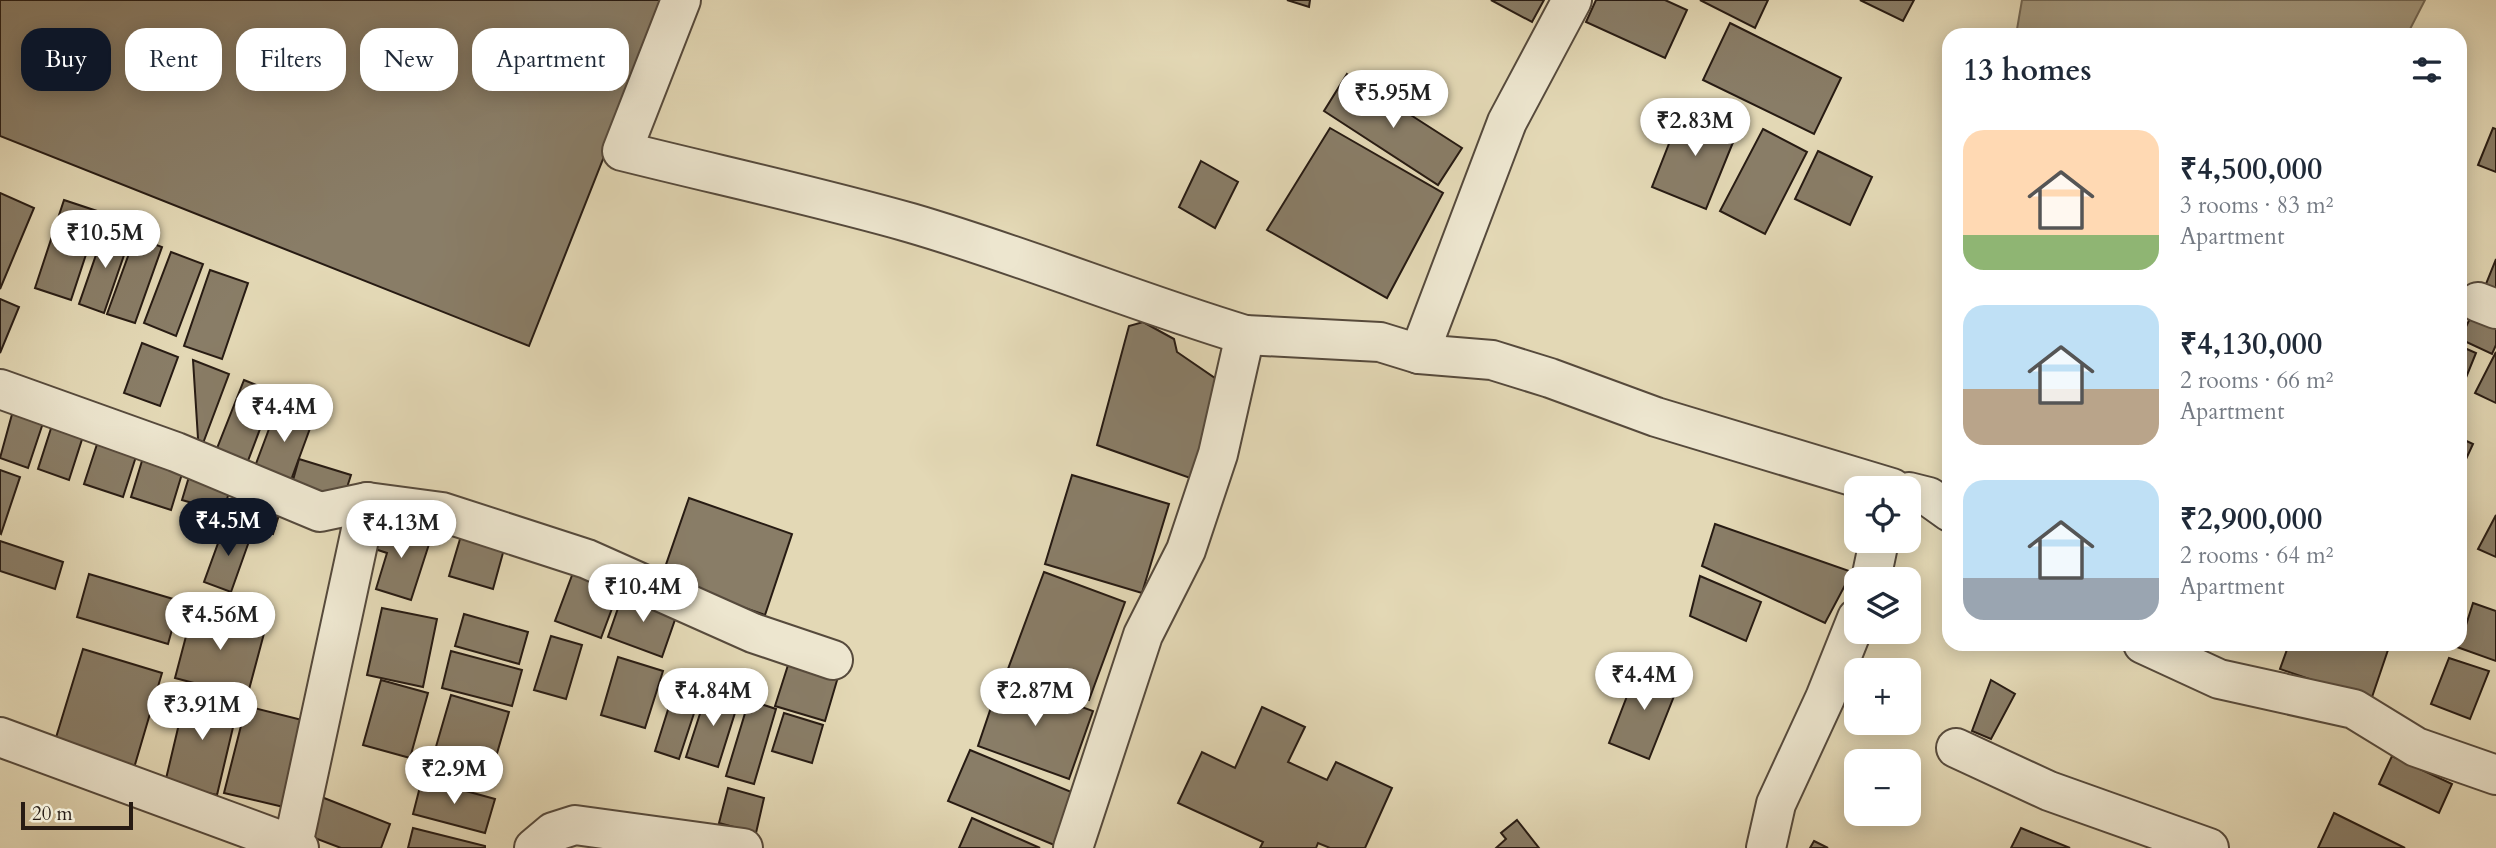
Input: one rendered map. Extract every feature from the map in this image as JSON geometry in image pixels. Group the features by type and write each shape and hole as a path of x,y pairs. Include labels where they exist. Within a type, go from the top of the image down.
{"street":[{"path":"681,0 622,151 911,223 1245,335 1380,342 1419,354 1492,360 1656,417 1851,476"},
{"path":"1419,354 1507,122 1572,0"},
{"path":"1073,848 1143,635 1186,550 1214,466 1245,335"},
{"path":"0,389 176,452 320,512 368,502 442,512 587,559 753,633 833,660"},
{"path":"1921,495 1930,497 1942,506"},
{"path":"0,737 296,847 368,502"},
{"path":"1766,848 1776,804 1847,644"},
{"path":"2158,651 2219,679 2354,709 2416,747 2496,775"},
{"path":"1956,748 2049,791 2208,848"},
{"path":"534,848 553,832 575,825 743,848"}],"shaded area":[{"path":"2022,0 2425,0 2411,28 2017,28"}],"building":[{"path":"0,0 666,0 529,346 0,136"},
{"path":"1287,0 1310,0 1309,7"},
{"path":"1491,0 1544,0 1532,22"},
{"path":"1596,0 1665,0 1687,10 1665,58 1586,22"},
{"path":"1700,0 1768,0 1755,28"},
{"path":"1860,0 1914,0 1903,21"},
{"path":"1730,23 1841,78 1814,134 1703,80"},
{"path":"1347,74 1462,148 1438,185 1324,111"},
{"path":"1683,108 1738,130 1706,209 1652,187"},
{"path":"1330,128 1443,193 1387,298 1267,230"},
{"path":"2493,128 2496,129 2496,172 2478,165"},
{"path":"1763,129 1807,152 1765,234 1720,211"},
{"path":"1818,151 1872,177 1850,225 1795,199"},
{"path":"1201,161 1238,182 1215,228 1179,207"},
{"path":"0,193 34,208 0,289"},
{"path":"64,200 100,212 71,300 35,288"},
{"path":"106,226 131,235 104,313 79,304"},
{"path":"135,237 162,247 135,323 107,314"},
{"path":"171,252 203,264 176,336 144,323"},
{"path":"2496,259 2496,294 2484,289"},
{"path":"210,270 248,283 222,359 184,346"},
{"path":"0,299 19,307 0,353"},
{"path":"2478,302 2496,311 2496,345 2492,354 2467,342 2467,325"},
{"path":"1143,322 1174,339 1177,352 1225,385 1193,479 1097,445 1129,326"},
{"path":"142,343 178,357 160,406 124,393"},
{"path":"2467,349 2476,353 2467,375"},
{"path":"2496,352 2496,403 2475,393"},
{"path":"193,360 229,374 199,454"},
{"path":"244,380 274,392 243,474 212,461"},
{"path":"281,397 316,412 287,491 251,477"},
{"path":"14,407 45,417 28,468 0,458"},
{"path":"54,419 85,430 69,480 38,469"},
{"path":"102,429 141,441 123,497 84,484"},
{"path":"2467,441 2473,444 2467,457"},
{"path":"145,451 185,464 171,510 131,497"},
{"path":"299,459 351,475 342,503 291,487"},
{"path":"0,470 20,477 1,534 0,533"},
{"path":"191,470 232,483 223,512 182,500"},
{"path":"1072,475 1169,504 1142,593 1045,564"},
{"path":"242,487 284,499 273,534 232,521"},
{"path":"689,498 792,534 765,615 661,579"},
{"path":"2496,515 2496,557 2478,549"},
{"path":"383,523 431,538 411,600 376,589 387,553 375,549"},
{"path":"225,524 252,533 231,592 204,582"},
{"path":"1715,524 1844,569 1844,587 1825,623 1702,566"},
{"path":"463,529 506,542 493,589 449,576"},
{"path":"0,541 63,562 55,589 0,571"},
{"path":"574,570 620,587 601,638 555,621"},
{"path":"1044,572 1125,602 1089,700 1008,669"},
{"path":"89,574 180,601 168,644 77,617"},
{"path":"1700,576 1761,602 1746,641 1690,616"},
{"path":"624,591 678,611 662,657 608,637"},
{"path":"2473,603 2496,611 2496,661 2467,651 2467,622"},
{"path":"194,606 266,626 247,697 175,678"},
{"path":"382,608 437,619 423,687 367,675"},
{"path":"464,614 528,632 519,664 455,646"},
{"path":"551,636 582,645 566,699 534,690"},
{"path":"83,649 162,673 134,768 54,744"},
{"path":"451,651 522,670 512,706 442,688"},
{"path":"2286,651 2388,651 2371,700 2280,669"},
{"path":"618,657 663,671 645,728 601,715"},
{"path":"2449,658 2489,671 2470,719 2431,704"},
{"path":"789,662 838,677 825,721 775,706"},
{"path":"1639,665 1680,681 1649,759 1609,743"},
{"path":"1001,678 1093,711 1069,779 978,746"},
{"path":"381,680 428,693 410,758 363,745"},
{"path":"1991,680 2015,694 1991,739 1972,731"},
{"path":"677,681 702,689 679,759 655,751"},
{"path":"708,689 739,700 718,767 686,757"},
{"path":"187,690 239,702 217,795 165,783"},
{"path":"451,695 509,712 491,774 433,757"},
{"path":"749,700 776,709 754,784 726,776"},
{"path":"246,706 314,723 292,809 224,793"},
{"path":"1262,707 1305,727 1288,762 1327,780 1336,762 1392,788 1365,848 1330,848 1318,843 1316,848 1260,848 1263,842 1178,803 1202,752 1235,768"},
{"path":"784,713 823,725 812,763 772,751"},
{"path":"970,750 1081,796 1059,847 948,801"},
{"path":"2392,756 2452,784 2439,813 2379,784"},
{"path":"422,779 495,799 485,833 413,814"},
{"path":"728,788 764,798 756,833 719,823"},
{"path":"319,796 390,824 381,848 341,848 304,834"},
{"path":"2334,813 2405,848 2318,848"},
{"path":"972,818 1040,848 959,848"},
{"path":"1517,820 1539,848 1496,848 1506,839 1501,833"},
{"path":"413,828 485,846 485,848 408,848"},
{"path":"2021,828 2070,848 2011,848"},
{"path":"1814,841 1828,848 1810,848"}]}
